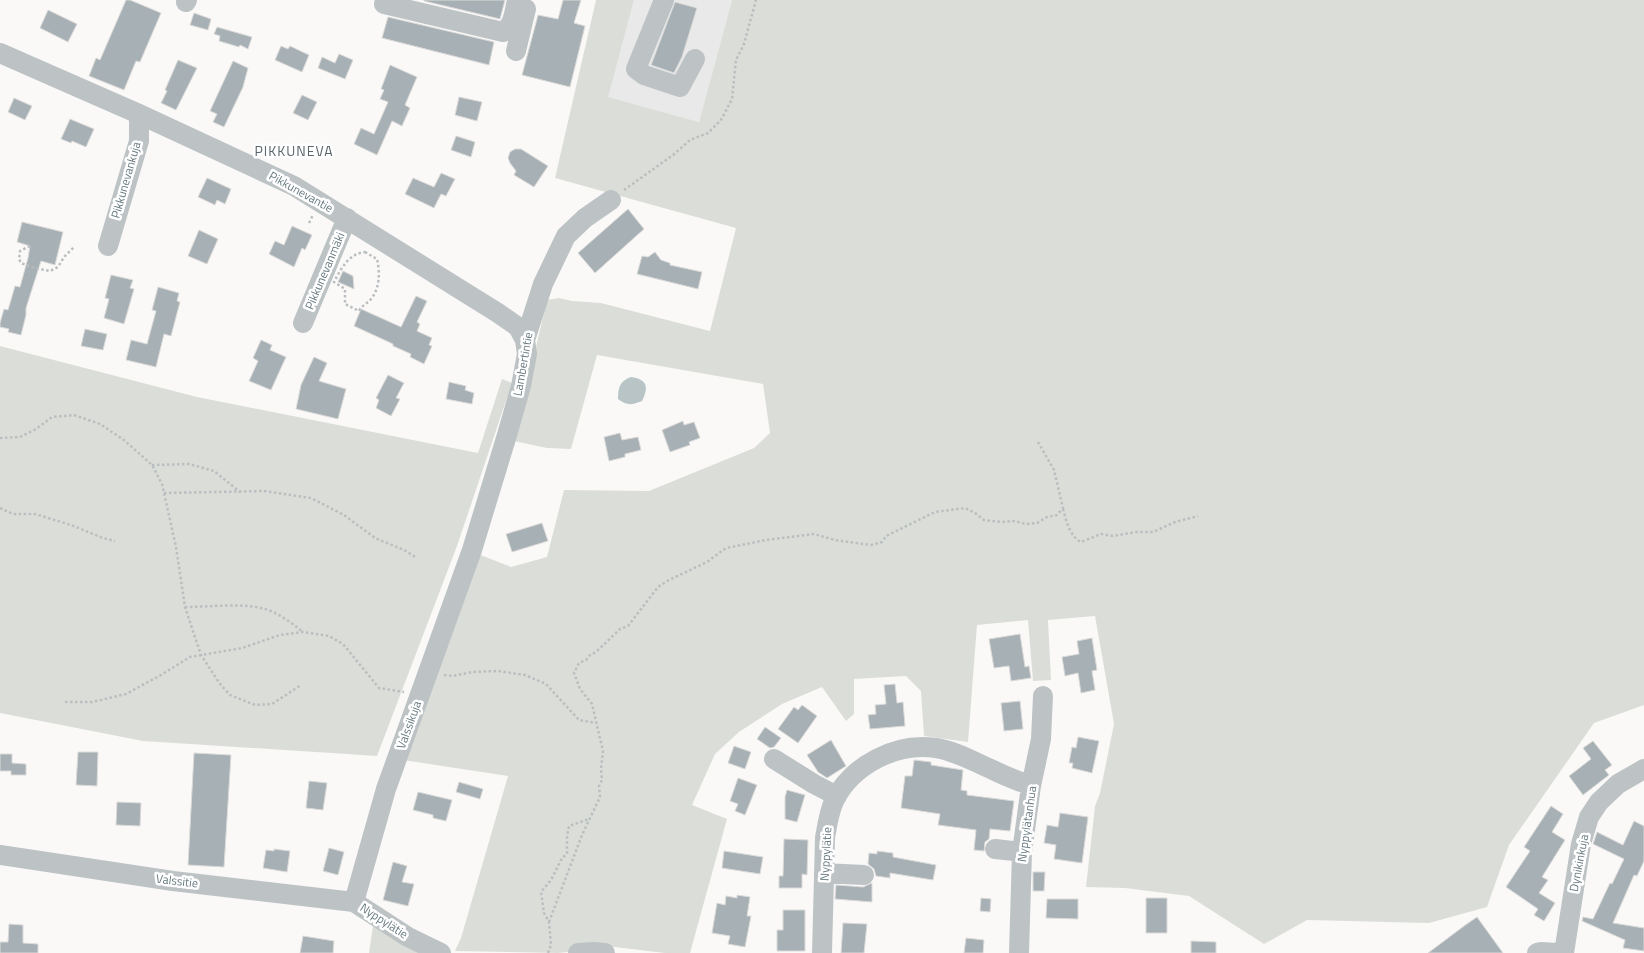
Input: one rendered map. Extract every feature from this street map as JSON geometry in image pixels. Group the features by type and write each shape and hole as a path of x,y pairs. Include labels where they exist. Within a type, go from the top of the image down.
{"street":[{"path":"384,4 503,32 512,23 517,0"},
{"path":"516,51 528,0"},
{"path":"664,0 636,69 644,76 680,87 695,59"},
{"name":"Pikkunevantie","path":"0,53 139,114 294,186 498,313 518,327 526,340"},
{"name":"Pikkunevankuja","path":"108,246 138,141 139,114"},
{"name":"Lambertintie","path":"472,550 522,386 527,354 526,340 543,284 566,236 585,218 611,200"},
{"name":"Pikkunevanmäki","path":"304,323 347,218"},
{"name":"Valssikuja","path":"354,902 386,790 472,550"},
{"name":"Nyppylätanhua","path":"1019,953 1022,852 1040,739 1043,696"},
{"name":"Nyppylätie","path":"822,953 827,823 837,796 849,779 864,766 884,755 920,747 988,760 1031,786"},
{"path":"774,758 814,784 837,796"},
{"name":"Dynikinkuja","path":"1564,953 1580,844 1589,817 1599,802 1618,784 1644,769"},
{"path":"995,849 1022,852"},
{"name":"Valssitie","path":"0,855 173,881 354,902"},
{"path":"824,874 864,876"},
{"name":"Nyppylätie","path":"354,902 408,937 441,953"},
{"path":"578,953 605,953"},
{"path":"1537,953 1558,953"}],"path":[{"path":"611,200 673,155 690,140 708,133 720,120 732,99 736,60 744,44 756,0"},
{"path":"30,246 20,251 19,259 21,263 50,271 58,267 64,256 74,247"},
{"path":"365,252 377,259 379,278 377,288 372,298 360,307 359,311 345,304 345,289 334,282 343,266 353,255 359,253 365,252"},
{"path":"0,438 20,437 36,429 52,416 74,414 100,424 124,440 152,465 162,484 176,547 185,607 201,655 220,684 230,695 255,704 272,704 302,685"},
{"path":"1038,442 1054,470 1068,525 1076,540 1081,542 1101,534 1113,536 1136,532 1154,532 1175,522 1198,516"},
{"path":"152,465 188,464 214,471 240,492"},
{"path":"164,493 264,492 311,498 344,515 375,538 404,550 416,558"},
{"path":"0,508 13,514 34,514 115,541"},
{"path":"549,922 564,879 600,797 599,786 602,780 603,751 592,704 580,689 574,672 579,663 596,652 620,629 628,626 658,586 697,565 707,562 726,548 766,540 814,534 835,540 871,545 882,542 886,536 935,512 965,508 984,520 1014,521 1026,524 1038,523 1046,517 1057,515 1063,508"},
{"path":"185,607 229,606 261,608 282,616 303,632"},
{"path":"64,702 92,702 126,694 190,657 242,648 280,635 303,632 328,636 344,644 379,688 420,694"},
{"path":"428,671 454,676 472,672 498,671 525,675 546,684 579,720 596,723"},
{"path":"548,953 551,945 549,922 544,913 542,892 551,880 562,858 567,854 569,826 590,819"}],"shaded area":[{"path":"596,0 634,0 608,97 699,122 732,0 1644,0 1644,705 1594,723 1509,845 1487,907 1429,923 1307,920 1264,944 1189,896 1125,888 1086,887 1095,806 1100,793 1114,724 1095,616 1048,620 1051,680 1033,681 1028,620 977,625 968,742 924,736 921,691 906,676 854,679 854,714 846,721 822,687 782,704 739,732 715,754 692,805 727,819 690,953 665,953 589,944 568,952 558,953 455,951 461,938 508,776 403,760 478,554 511,567 547,557 564,490 649,491 754,448 770,433 763,384 597,355 571,449 547,448 514,441 547,300 559,298 601,303 710,331 736,228 555,178"},
{"path":"634,0 732,0 699,122 607,97"},
{"path":"0,346 197,397 478,453 502,379 512,383 457,546 377,756 143,741 0,713"},
{"path":"631,377 643,382 646,388 642,401 630,404 618,399 618,395 622,383"},
{"path":"373,926 428,953 369,953"}],"building":[{"path":"126,0 161,13 140,62 136,61 124,90 89,76 96,58 100,60"},
{"path":"424,0 505,0 500,19"},
{"path":"563,0 581,0 574,23 585,26 570,87 522,75 538,15 558,19"},
{"path":"675,2 697,8 682,57 674,73 651,65"},
{"path":"48,10 77,24 68,42 40,28"},
{"path":"194,13 211,19 208,30 190,25"},
{"path":"388,17 494,42 489,65 382,38"},
{"path":"217,27 252,37 248,49 240,45 239,47 219,41 220,36 214,34"},
{"path":"281,46 288,49 290,46 309,55 302,72 275,60"},
{"path":"339,54 353,60 345,79 318,68 322,57 335,63"},
{"path":"178,60 197,68 176,110 161,103"},
{"path":"233,61 248,68 243,87 224,127 213,122 217,114 210,111"},
{"path":"390,65 417,77 405,105 410,108 402,126 392,121 377,155 354,144 361,128 374,134 388,102 380,99 384,90 381,89"},
{"path":"302,95 317,102 308,120 293,113"},
{"path":"459,97 482,102 477,121 455,115"},
{"path":"14,98 32,106 25,120 8,112"},
{"path":"70,119 94,129 86,147 61,139"},
{"path":"456,136 475,142 471,157 451,150"},
{"path":"515,149 521,149 548,166 534,187 514,175 516,171 508,158 510,152"},
{"path":"441,173 455,179 446,196 441,194 434,208 405,194 413,178 434,187"},
{"path":"207,178 231,189 225,204 217,200 215,205 198,197"},
{"path":"628,209 644,229 595,273 578,253"},
{"path":"22,222 63,232 55,265 41,261 26,308 21,335 8,332 9,329 0,327 0,323 4,309 8,310 15,286 20,287 28,258 30,246 17,242"},
{"path":"292,226 312,235 305,250 302,248 294,267 269,254 275,241 284,245"},
{"path":"199,230 218,239 207,264 188,256"},
{"path":"655,252 661,260 670,263 670,265 702,272 698,289 637,274 642,256 648,257"},
{"path":"343,271 353,276 354,289 338,282"},
{"path":"111,275 133,280 130,288 134,289 124,324 104,318 109,299 105,298"},
{"path":"158,287 179,293 177,301 180,302 171,336 164,334 156,367 126,360 131,340 147,344 156,311 152,310"},
{"path":"416,296 427,301 417,322 420,324 417,331 432,338 429,345 432,346 424,364 410,357 411,354 393,346 393,344 354,326 361,309 401,327"},
{"path":"85,329 107,334 103,350 81,346"},
{"path":"261,340 272,345 270,350 286,357 271,390 249,381 258,361 253,358"},
{"path":"314,357 327,363 319,381 346,389 338,419 296,409 301,385"},
{"path":"388,375 404,383 396,398 400,399 391,416 376,408 379,400 376,398"},
{"path":"449,382 466,386 465,390 474,393 472,404 446,399"},
{"path":"683,421 684,425 694,422 700,438 689,442 690,445 670,452 662,430"},
{"path":"620,433 622,440 638,437 641,450 609,461 604,437"},
{"path":"542,523 548,541 512,552 506,534"},
{"path":"1020,634 1025,667 1029,666 1031,678 1011,681 1009,666 994,668 989,639"},
{"path":"1092,638 1097,670 1092,671 1095,690 1081,693 1078,673 1065,676 1062,657 1079,654 1077,641"},
{"path":"895,684 897,703 903,702 905,726 870,729 868,715 876,714 875,705 886,704 884,685"},
{"path":"1020,701 1023,729 1004,731 1001,703"},
{"path":"802,705 817,716 798,743 778,729 794,707 798,710"},
{"path":"765,727 781,738 774,747 770,748 757,739"},
{"path":"1078,737 1099,741 1092,773 1072,768 1073,763 1069,763 1072,747 1076,748"},
{"path":"831,740 846,766 827,778 818,772 807,755"},
{"path":"1593,741 1612,765 1605,770 1609,775 1583,795 1569,776 1591,759 1583,748"},
{"path":"734,746 751,752 745,769 728,763"},
{"path":"78,752 98,752 97,786 76,785"},
{"path":"194,753 231,755 224,867 188,865"},
{"path":"0,754 12,754 12,763 26,764 26,775 11,775 11,771 0,771"},
{"path":"914,760 963,770 961,790 967,791 967,795 1014,801 1010,831 990,829 989,839 985,842 984,851 974,850 976,830 938,825 940,814 901,808 905,776 912,776"},
{"path":"738,778 757,785 745,815 735,811 738,804 730,801"},
{"path":"309,781 327,783 323,810 306,808"},
{"path":"459,782 483,789 480,799 456,792"},
{"path":"787,790 805,795 797,822 785,819 785,797"},
{"path":"418,792 452,800 446,821 433,818 433,815 413,810"},
{"path":"117,802 141,803 140,826 116,825"},
{"path":"1551,806 1563,814 1552,832 1565,840 1542,877 1548,880 1539,893 1555,903 1544,921 1534,915 1538,909 1506,887 1530,851 1524,847"},
{"path":"1060,813 1088,817 1082,863 1054,859 1056,845 1044,843 1047,825 1058,827"},
{"path":"1634,821 1644,826 1644,861 1637,876 1634,875 1613,923 1644,928 1644,951 1623,948 1625,940 1582,921 1583,917 1593,919 1624,859 1593,844 1597,832 1623,845"},
{"path":"784,839 808,840 807,875 802,874 802,888 779,888 779,876 783,876"},
{"path":"329,848 344,852 338,875 323,871"},
{"path":"274,849 290,851 287,872 263,868 266,850 274,851"},
{"path":"724,851 763,857 760,874 722,868"},
{"path":"877,851 893,853 893,857 936,865 933,880 890,873 890,878 876,876 874,869 868,864 869,853 877,854"},
{"path":"393,862 407,866 402,882 414,884 408,906 383,900"},
{"path":"1033,872 1045,872 1044,891 1033,891"},
{"path":"872,883 872,902 835,899 836,885 863,887"},
{"path":"737,895 750,897 747,916 751,916 745,947 728,944 730,936 712,933 717,903 725,905 726,896 737,898"},
{"path":"981,898 991,899 990,912 980,911"},
{"path":"1146,898 1167,898 1167,933 1146,933"},
{"path":"1047,899 1078,899 1078,919 1046,918"},
{"path":"783,910 805,910 805,951 777,951 777,930 783,930"},
{"path":"1477,917 1503,953 1428,953 1464,926"},
{"path":"843,923 867,924 864,953 841,953"},
{"path":"9,924 23,925 23,943 38,944 38,953 0,953 0,942 8,942"},
{"path":"303,936 334,941 333,953 300,953"},
{"path":"966,938 984,940 983,953 964,953"},
{"path":"1191,941 1216,942 1216,953 1191,953"}],"district":[{"name":"PIKKUNEVA","path":"294,151"}]}
